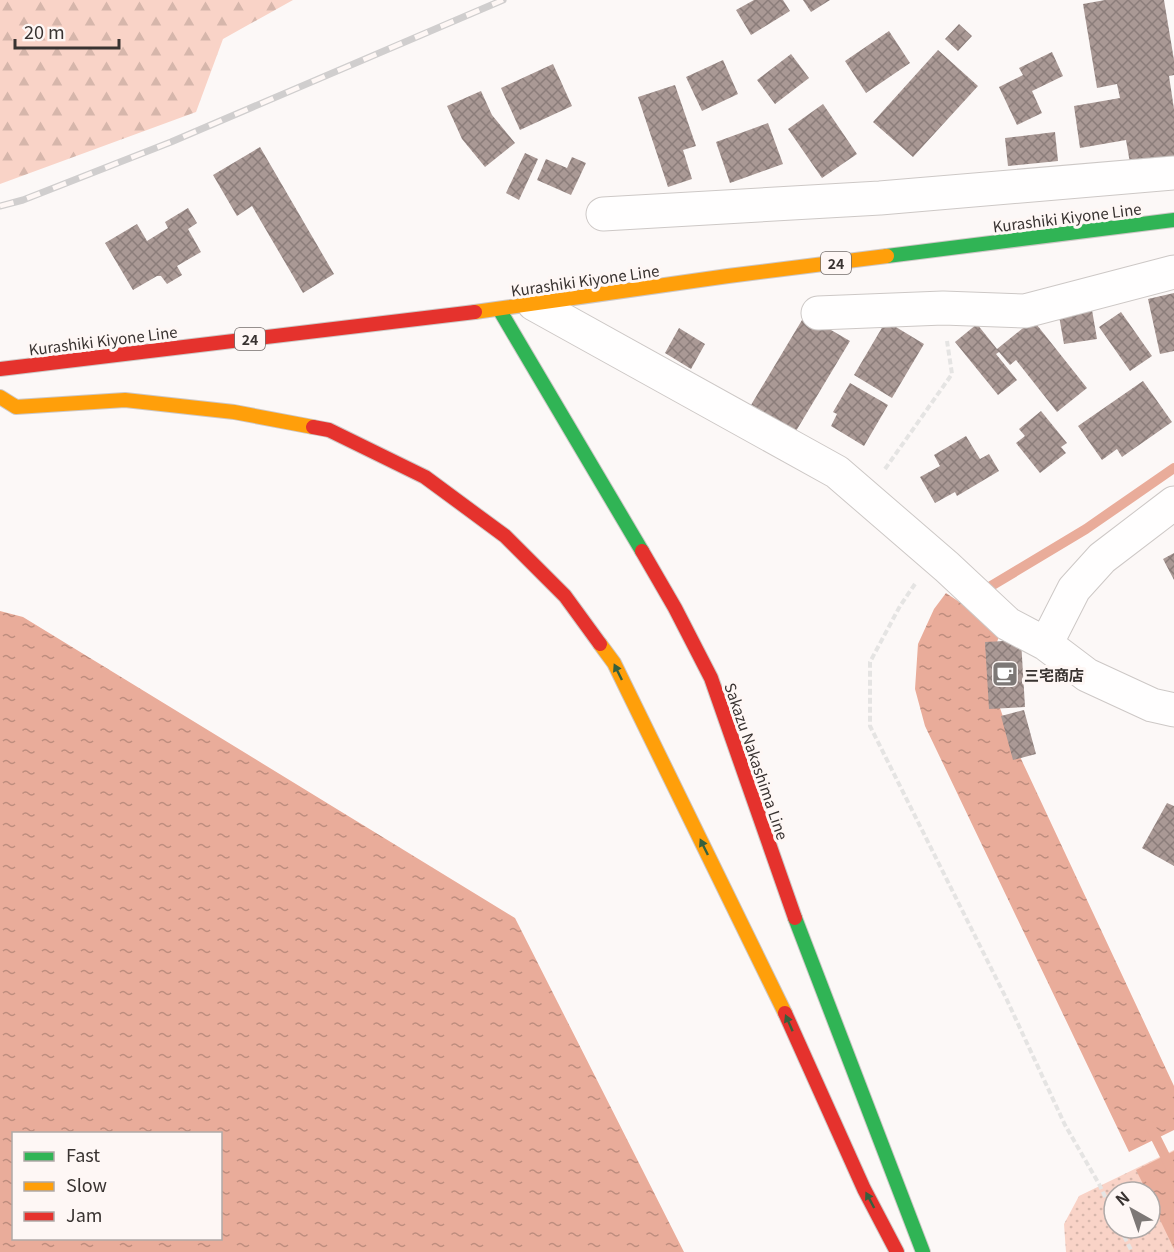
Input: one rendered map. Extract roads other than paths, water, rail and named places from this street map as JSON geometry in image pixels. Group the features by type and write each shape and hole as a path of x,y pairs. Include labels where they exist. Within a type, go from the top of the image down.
{"main road":[{"name":"Kurashiki Kiyone Line","path":"0,369 499,309 729,276 1174,220"},
{"name":"Sakazu Nakashima Line","path":"499,309 675,608 711,678 808,954 923,1252"},
{"path":"0,397 16,407 125,400 234,412 329,430 426,477 505,536 565,596 614,663 770,981 864,1189 897,1252"}],"street":[{"path":"603,214 880,198 1174,173"},
{"path":"818,313 943,308 1025,311 1174,272"},
{"path":"534,304 837,472 1008,624 1046,644 1087,675 1152,705 1174,710"},
{"path":"1046,644 1074,589 1102,558 1174,503"}],"water":[{"path":"946,593 1001,630 994,650 992,675 1002,713 1022,761 1174,1086 1174,1130 1129,1152 925,726 915,689 918,644 934,609"},
{"path":"0,611 23,617 515,918 684,1252 0,1252"},
{"path":"1174,1151 1174,1249 1162,1224 1162,1180 1141,1180 1136,1170"}],"waterway":[{"path":"981,592 1086,529 1174,468"},
{"path":"1150,1126 1174,1174"}],"railway":[{"path":"0,206 23,200 171,142 503,0"}],"place":[{"name":"三宅商店","path":"1005,674"}]}
